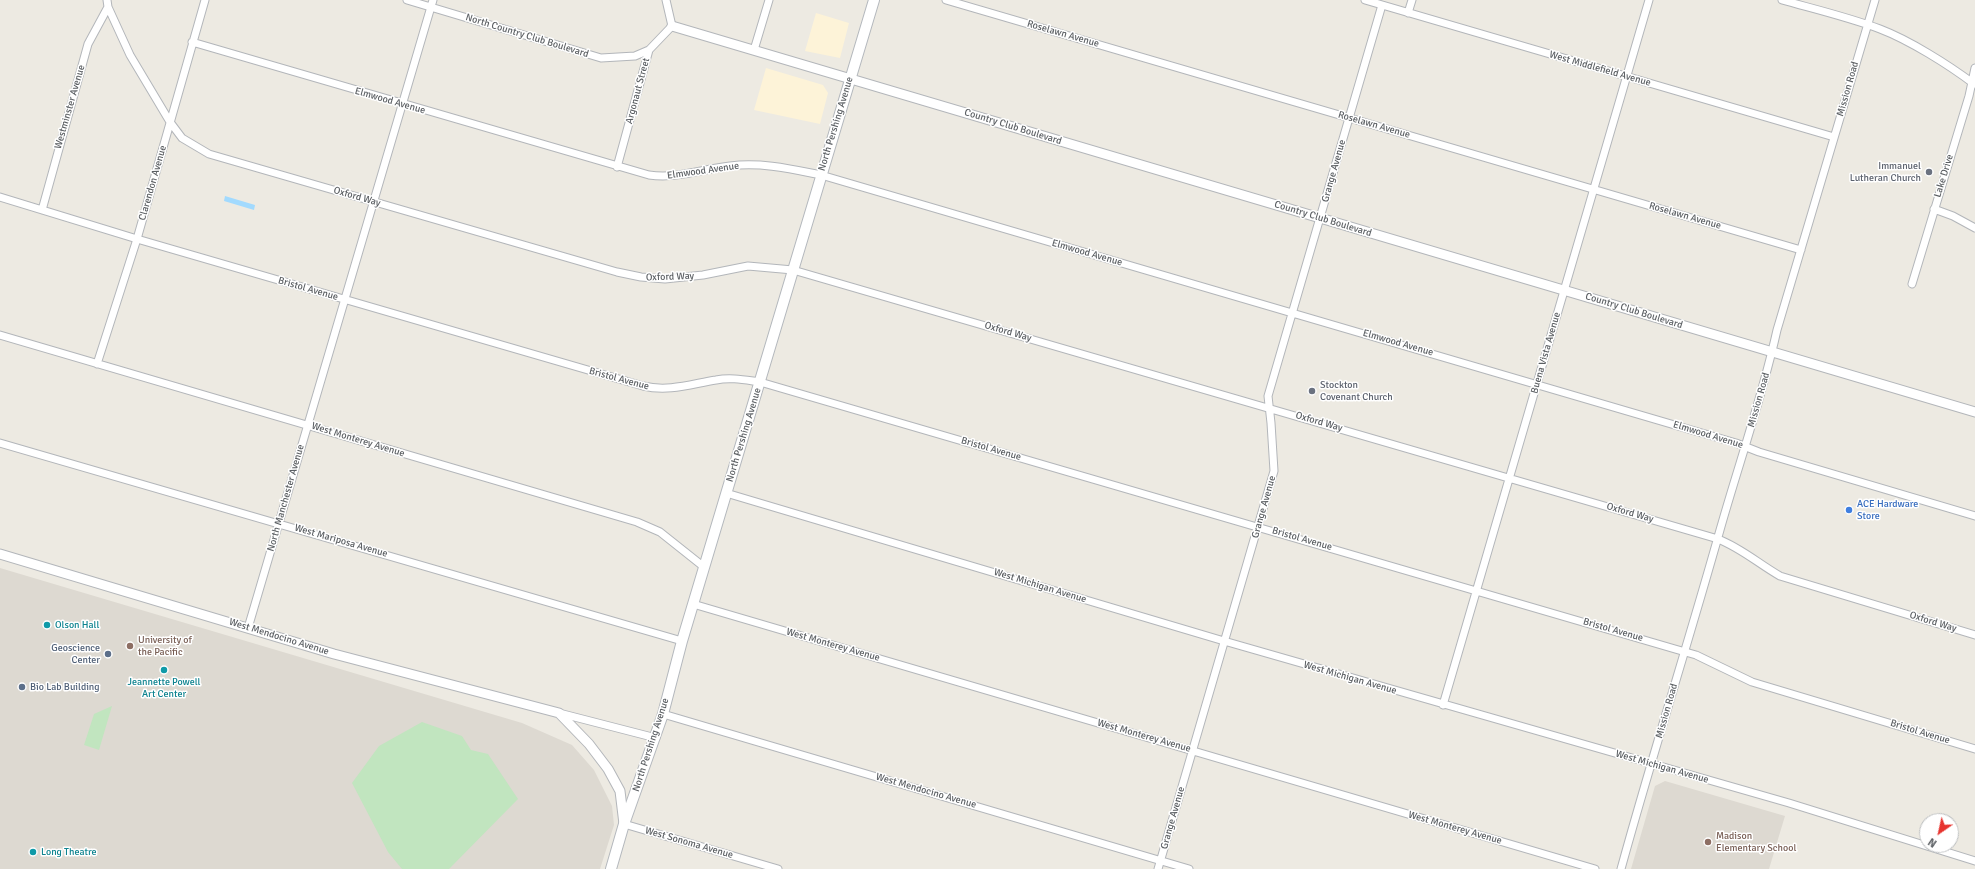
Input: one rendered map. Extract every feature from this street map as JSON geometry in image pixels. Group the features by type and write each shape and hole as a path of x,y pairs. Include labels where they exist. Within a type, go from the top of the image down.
{"main road":[{"name":"North Pershing Avenue","path":"611,869 624,824 656,738 682,641 874,0"}],"street":[{"name":"Clarendon Avenue","path":"98,364 137,239 205,0"},
{"name":"North Country Club Boulevard","path":"407,0 601,58 635,56 649,50"},
{"name":"North Manchester Avenue","path":"248,628 346,300 373,201 433,0"},
{"path":"665,0 672,26"},
{"path":"754,50 769,0"},
{"name":"Roselawn Avenue","path":"946,0 1801,250"},
{"name":"West Middlefield Avenue","path":"1365,0 1834,137"},
{"path":"1408,13 1412,0"},
{"name":"Buena Vista Avenue","path":"1442,705 1649,0"},
{"path":"1782,0 1867,25 1904,39 1973,84"},
{"name":"Mission Road","path":"1621,869 1875,0"},
{"name":"Oxford Way","path":"108,4 130,55 170,122 182,138 209,154 617,272 641,277 686,278 748,266 793,270 1718,539 1732,544 1780,576 1975,635"},
{"name":"Westminster Avenue","path":"42,210 88,44 108,4"},
{"name":"Grange Avenue","path":"1158,869 1274,471 1268,396 1382,5"},
{"name":"Country Club Boulevard","path":"672,26 1975,412"},
{"name":"Argonaut Street","path":"617,167 649,50 672,26"},
{"name":"Elmwood Avenue","path":"192,42 617,167 659,176 684,175 714,168 747,164 785,167 821,175 1537,384 1975,516"},
{"name":"Lake Drive","path":"1912,284 1973,84 1975,68"},
{"name":"Bristol Avenue","path":"0,197 137,239 647,387 664,389 679,388 718,380 739,379 760,382 1258,526 1685,652 1752,682 1975,749"},
{"path":"1934,209 1953,216 1975,228"},
{"name":"West Monterey Avenue","path":"0,336 647,525 660,532 704,567"},
{"name":"West Mariposa Avenue","path":"0,443 682,641"},
{"name":"West Michigan Avenue","path":"726,493 1442,705 1789,803 1974,858"},
{"name":"West Mendocino Avenue","path":"0,554 334,654 656,738"},
{"name":"West Monterey Avenue","path":"693,604 1595,869"},
{"path":"560,713 589,744 608,769 620,791 624,824"},
{"name":"West Mendocino Avenue","path":"663,714 1189,869"},
{"name":"West Sonoma Avenue","path":"624,824 778,869"}],"shaded area":[{"path":"816,13 849,23 840,58 805,51"},
{"path":"766,68 823,85 828,93 820,124 754,110"},
{"name":"University of the Pacific","path":"0,568 522,723 572,745 594,770 612,806 614,825 600,869 0,869"},
{"name":"Madison Elementary School","path":"1665,781 1785,816 1769,869 1631,869 1655,786"}],"green space":[{"path":"112,706 99,750 84,745 94,714"},
{"path":"422,722 462,736 471,750 488,754 518,799 449,869 402,869 388,852 352,783 379,746"}],"water":[{"path":"225,196 255,205 254,210 224,201"}],"place":[{"name":"Immanuel Lutheran Church","path":"1929,172"},
{"name":"Stockton Covenant Church","path":"1312,391"},
{"name":"ACE Hardware Store","path":"1849,510"},
{"name":"Olson Hall","path":"47,625"},
{"name":"University of the Pacific","path":"130,646"},
{"name":"Geoscience Center","path":"108,654"},
{"name":"Jeannette Powell Art Center","path":"164,670"},
{"name":"Bio Lab Building","path":"22,687"},
{"name":"Madison Elementary School","path":"1708,842"},
{"name":"Long Theatre","path":"33,852"}]}
